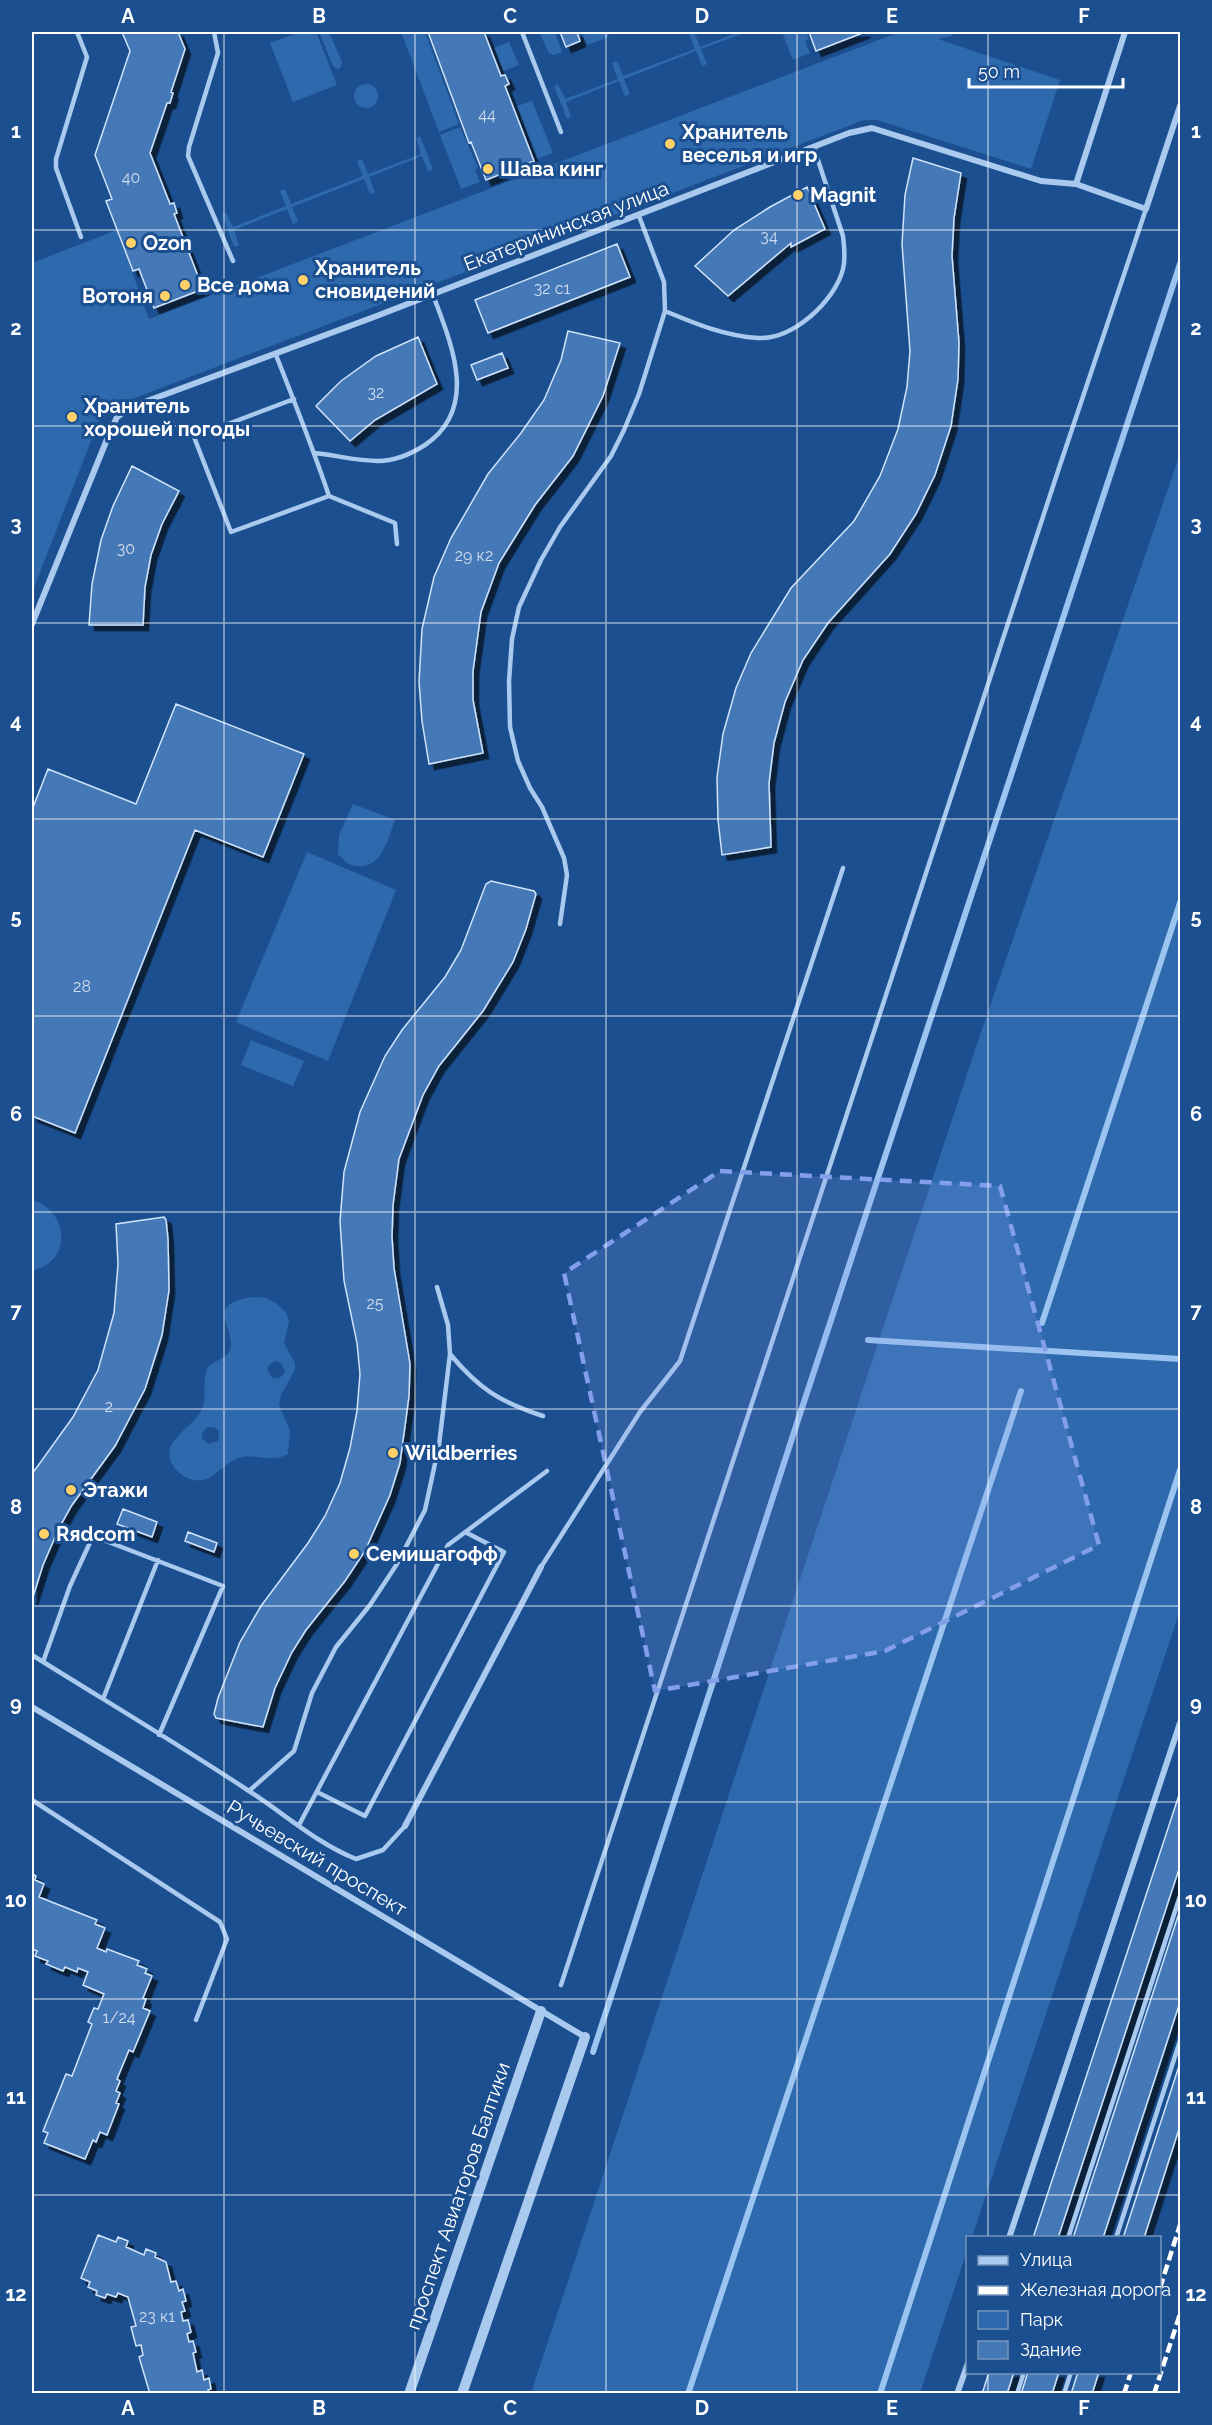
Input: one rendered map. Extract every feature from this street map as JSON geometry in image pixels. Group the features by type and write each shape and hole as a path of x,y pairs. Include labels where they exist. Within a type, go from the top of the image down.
{"street":[{"path":"1076,184 1125,32"},
{"path":"1146,209 1180,106"},
{"name":"Екатерининская улица","path":"32,624 117,417 131,407 276,355 849,133 872,128 1041,181 1076,184 1146,209"},
{"path":"405,1826 541,1567"},
{"name":"Ручьевский проспект","path":"32,1707 585,2037"},
{"path":"1010,2236 1180,1723"},
{"name":"проспект Авиаторов Балтики","path":"409,2394 541,2011"},
{"path":"462,2394 585,2037"},
{"path":"957,2394 966,2369"}],"lane":[{"path":"77,32 87,57 56,159 56,168 81,237"},
{"path":"214,32 218,53 188,156 232,261"},
{"path":"522,32 561,132"},
{"path":"665,312 718,332 761,338 800,325 822,307 837,285 844,268 844,250 843,236 814,148"},
{"path":"561,1985 1146,209"},
{"path":"560,924 567,874 564,858 542,807 530,788 518,761 510,727 509,681 512,639 519,608 541,560 560,527 611,456 624,430 639,394 665,312 664,282 639,216"},
{"path":"314,453 379,461 414,451 441,431 457,394 458,377 454,354 433,295"},
{"path":"276,355 329,495"},
{"path":"294,399 194,438 231,532 329,495 395,523 398,544"},
{"path":"541,1567 640,1412 680,1361 843,868"},
{"path":"249,1791 294,1752 312,1693 336,1647 397,1564 425,1510 439,1445 450,1354 448,1325 438,1287"},
{"path":"450,1354 483,1388 508,1404 543,1416"},
{"path":"299,1825 448,1545 547,1471"},
{"path":"317,1792 364,1816 504,1552 465,1532"},
{"path":"43,1662 70,1586 93,1536 224,1586 159,1735"},
{"path":"103,1699 158,1560"},
{"path":"32,1655 249,1791 299,1825 319,1842 356,1859 383,1850 405,1826"},
{"path":"32,1800 220,1922 227,1939 196,2020"},
{"path":"1069,2236 1180,1896"},
{"path":"1117,2236 1180,2041"},
{"path":"1017,2394 1024,2374"},
{"path":"1064,2394 1071,2374"}],"highlighted area":[{"path":"720,1171 1000,1186 1099,1545 885,1651 655,1691 564,1273"}],"green space":[{"path":"300,32 316,32 337,85 293,102 270,43"},
{"path":"319,32 329,32 342,62 340,68 333,66"},
{"path":"401,32 425,32 459,124 439,132"},
{"path":"539,32 555,32 562,52 554,55 549,53"},
{"path":"581,32 607,32 609,37 587,45"},
{"path":"694,32 700,47 739,32 747,32 701,49 707,64 702,66 696,51 624,79 630,94 625,96 619,81 566,102 571,117 567,119 554,86 558,84 565,99 618,79 612,63 617,61 623,76 695,49 689,33"},
{"path":"782,32 806,32 809,39 805,41 810,53 793,60"},
{"path":"896,32 954,32 952,36 938,39 1060,80 1031,169 877,120 864,120 103,410 32,593 32,263 117,230 149,319"},
{"path":"509,42 519,65 503,71 494,48"},
{"path":"366,84 371,85 377,91 377,101 371,107 366,108 361,107 355,101 354,96 355,91 361,85"},
{"path":"532,101 553,153 537,159 517,106"},
{"path":"460,127 478,168 475,170 480,182 461,189 440,135"},
{"path":"420,136 433,169 428,171 422,156 369,177 375,192 370,194 364,179 292,207 298,222 293,224 287,209 234,230 239,245 234,247 222,214 226,212 233,227 286,206 280,191 285,189 291,204 363,176 357,161 362,159 368,174 421,154 416,138"},
{"path":"1180,454 1180,1610 972,2236 966,2236 966,2254 920,2393 531,2393 979,1038"},
{"path":"353,804 395,820 383,851 378,858 366,866 351,865 338,854 339,835"},
{"path":"307,852 396,890 328,1061 236,1022"},
{"path":"251,1040 304,1061 293,1086 241,1065"},
{"path":"32,1200 45,1206 54,1215 61,1237 54,1258 45,1266 32,1270"},
{"path":"254,1297 266,1298 276,1303 287,1314 289,1322 284,1343 295,1363 295,1370 281,1395 279,1405 290,1431 288,1454 276,1458 239,1458 209,1478 195,1480 187,1478 171,1462 170,1448 202,1409 207,1370 230,1350 231,1342 225,1311 229,1305 238,1300","holes":["275,1361 280,1362 285,1371 280,1377 272,1378 267,1369","207,1427 216,1428 219,1432 218,1441 209,1444 202,1439 202,1434"]}],"building":[{"path":"122,32 178,32 185,49 171,92 173,93 170,103 167,103 150,153 170,204 174,203 177,213 174,214 203,289 154,308 139,269 133,271 106,201 112,199 95,155 130,51"},
{"path":"428,32 484,32 501,76 505,75 509,84 505,86 534,161 486,180 471,142 469,143"},
{"path":"560,32 577,32 580,41 566,47"},
{"path":"809,32 865,32 816,51"},
{"path":"913,158 961,173 954,218 952,256 959,343 958,379 951,426 935,475 916,514 890,554 828,623 803,660 785,702 774,743 769,783 771,847 722,855 717,777 723,734 736,688 751,653 791,588 854,521 880,476 898,429 907,387 910,351 902,244 905,195"},
{"path":"807,187 825,229 791,247 791,243 728,296 695,266 734,230"},
{"path":"617,244 630,277 488,333 475,300"},
{"path":"568,331 620,343 603,396 573,456 535,505 499,563 481,612 473,671 473,700 483,753 429,764 419,682 422,629 434,577 451,538 488,474 544,400 561,360"},
{"path":"418,337 437,384 375,420 350,441 316,406 341,381 376,356"},
{"path":"502,353 508,368 477,380 471,365"},
{"path":"132,466 179,491 162,524 151,555 145,587 143,625 89,625 92,584 101,540 113,506"},
{"path":"176,704 304,754 263,857 195,830 75,1133 32,1116 32,810 48,769 136,804"},
{"path":"491,881 534,891 536,894 513,962 483,1011 439,1066 423,1095 399,1159 393,1205 392,1237 394,1268 410,1364 409,1396 400,1463 390,1495 365,1551 292,1652 275,1688 263,1727 216,1718 214,1714 218,1698 240,1642 261,1606 325,1516 340,1483 350,1448 357,1411 360,1374 357,1343 344,1281 340,1221 344,1172 360,1112 385,1056 402,1030 445,977 461,950 486,884"},
{"path":"164,1217 168,1239 169,1290 162,1335 145,1389 115,1446 72,1505 59,1528 43,1565 32,1600 32,1474 73,1417 98,1370 114,1313 118,1264 116,1224"},
{"path":"123,1509 157,1522 152,1537 117,1524"},
{"path":"188,1532 217,1543 214,1552 185,1541"},
{"path":"1180,1792 1180,1866 1059,2236 1034,2236"},
{"path":"32,1874 36,1876 35,1880 44,1884 39,1897 97,1920 95,1924 105,1928 97,1948 106,1952 107,1949 139,1961 137,1965 147,1969 145,1973 152,1976 143,1998 146,1999 143,2008 150,2011 133,2052 129,2050 117,2079 120,2081 116,2091 120,2093 116,2103 119,2104 107,2135 100,2132 96,2142 93,2140 85,2159 44,2143 48,2133 43,2131 66,2074 72,2076 92,2024 88,2022 94,2008 98,2009 104,1994 83,1985 88,1972 78,1968 77,1972 65,1967 63,1971 46,1964 48,1961 35,1956 37,1951 32,1949"},
{"path":"1180,1910 1180,2002 1104,2236 1074,2236"},
{"path":"1180,2063 1180,2126 1145,2236 1124,2236"},
{"path":"98,2235 116,2242 118,2237 128,2241 126,2247 144,2255 146,2249 156,2253 155,2257 166,2262 171,2282 176,2281 179,2291 183,2289 186,2301 182,2302 185,2311 181,2312 183,2321 188,2320 191,2332 187,2334 189,2342 193,2341 196,2352 193,2353 197,2372 202,2370 204,2380 209,2378 211,2389 208,2390 209,2394 150,2394 139,2357 143,2355 141,2345 136,2346 131,2327 136,2326 128,2297 118,2293 116,2297 107,2294 105,2298 96,2295 97,2291 88,2287 90,2282 81,2278"},
{"path":"988,2374 1013,2374 1007,2394 982,2394"},
{"path":"1027,2374 1058,2374 1052,2394 1021,2394"},
{"path":"1077,2374 1098,2374 1092,2394 1071,2394"}],"waterway":[{"path":"593,2052 797,1423 1180,264"},
{"path":"1042,1323 1180,903"},
{"path":"868,1340 1180,1359"},
{"path":"688,2394 1021,1391"},
{"path":"880,2394 1180,1470"}],"railway":[{"path":"1161,2285 1180,2225"},
{"path":"1161,2372 1180,2314"},
{"path":"1124,2394 1130,2374"},
{"path":"1154,2394 1160,2374"}],"place":[{"name":"Хранитель веселья и игр","path":"670,144"},
{"name":"Шава кинг","path":"488,169"},
{"name":"Magnit","path":"798,195"},
{"name":"Ozon","path":"131,243"},
{"name":"Хранитель сновидений","path":"303,280"},
{"name":"Все дома","path":"185,285"},
{"name":"Вотоня","path":"165,296"},
{"name":"Хранитель хорошей погоды","path":"72,417"},
{"name":"Wildberries","path":"393,1453"},
{"name":"Этажи","path":"71,1490"},
{"name":"Rяdcom","path":"44,1534"},
{"name":"Семишагофф","path":"354,1554"}]}
